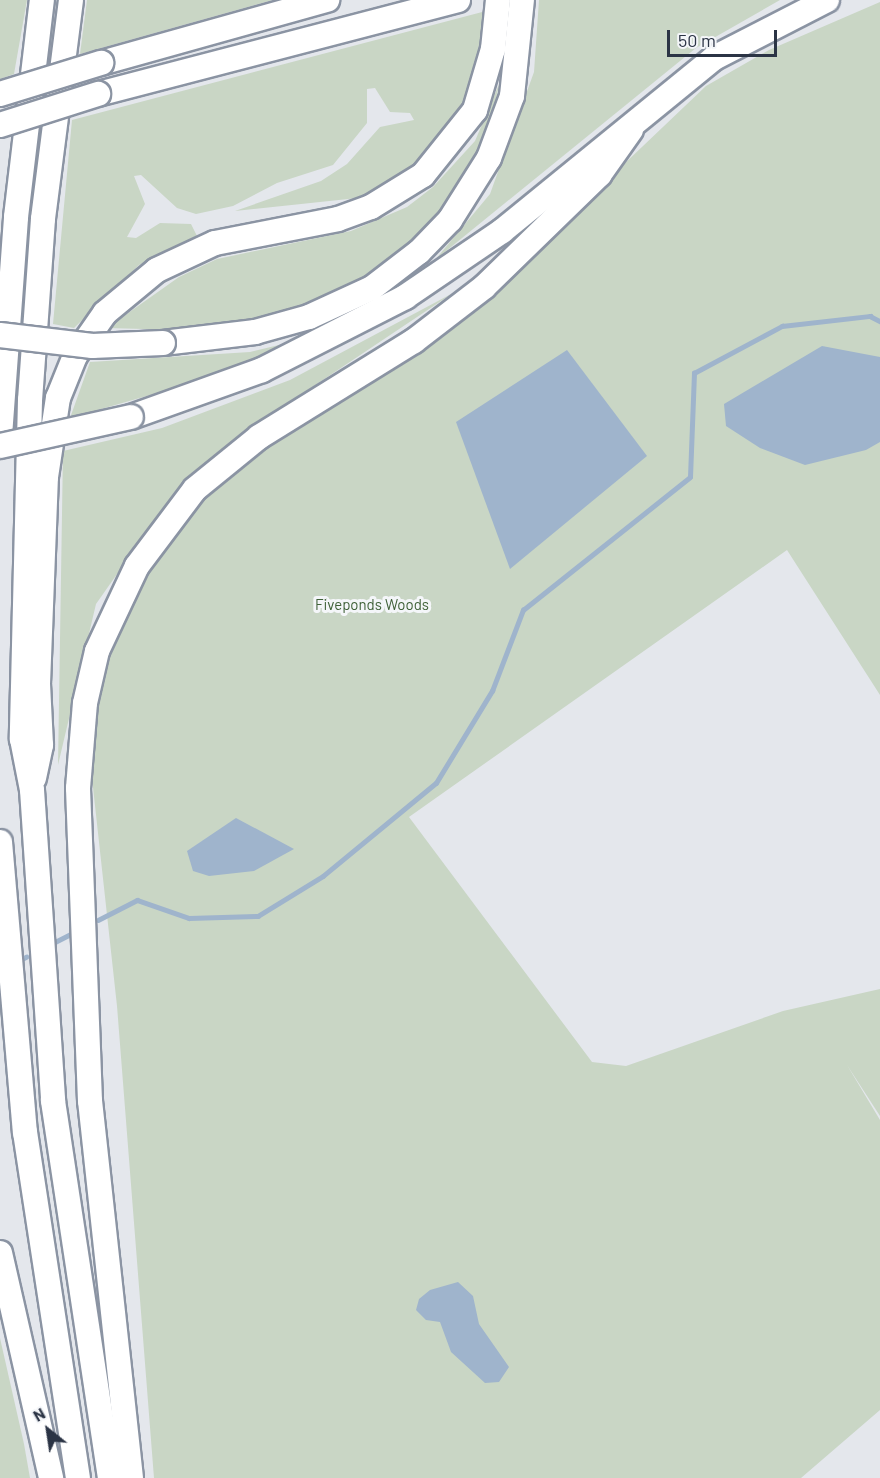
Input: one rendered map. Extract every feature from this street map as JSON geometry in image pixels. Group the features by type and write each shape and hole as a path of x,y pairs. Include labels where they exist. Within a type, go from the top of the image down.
{"highway":[{"path":"0,436 16,217 42,0"},
{"path":"71,0 43,219 25,488 22,740 32,790 53,1101 110,1478"},
{"path":"0,94 101,63 327,0"},
{"path":"32,790 41,745 46,477 58,398 75,356 105,314 157,270 214,243 338,219 371,207 423,175 475,110 493,49 498,0"},
{"path":"0,335 92,346 163,343 255,332 309,317 372,288 418,252 450,220 489,158 512,96 522,0"},
{"path":"0,446 131,417 252,375 405,297 502,231 632,129 714,58 827,0"},
{"path":"0,125 98,94 450,2"},
{"path":"130,1478 88,1043 78,788 85,703 97,651 137,566 195,489 259,437 414,341 484,287 599,175 632,129"},
{"path":"0,842 25,1132 78,1478"},
{"path":"0,1253 51,1478"}],"green space":[{"path":"0,0 27,0 14,74 0,79"},
{"path":"87,0 273,0 80,54"},
{"path":"539,0 780,0 696,48 435,260 490,194 534,72"},
{"name":"Fiveponds Woods","path":"880,2 880,695 787,550 409,817 592,1062 626,1066 783,1011 880,989 880,1116 847,1065 880,1120 880,1410 801,1478 154,1478 117,1006 89,751 110,652 147,566 192,504 270,437 538,246 706,86 769,50"},
{"path":"486,11 468,101 416,168 367,197 235,211 321,181 347,164 380,127 414,120 410,113 390,112 375,88 367,89 367,123 333,165 277,183 233,206 196,214 177,208 141,175 134,176 145,204 127,237 136,238 160,223 191,224 197,236 139,265 74,328 53,324 72,120"},
{"path":"500,82 484,146 438,217 355,287 267,319 180,330 107,328 179,277 217,259 351,231 407,207 433,187 475,141"},
{"path":"453,293 254,426 165,506 96,604 58,765 63,451 162,428 290,380"},
{"path":"304,339 199,381 70,418 90,362 250,352"},
{"path":"0,1338 24,1444 30,1478 0,1478"}],"water":[{"path":"822,346 880,357 880,442 866,450 805,465 760,448 726,426 724,404"},
{"path":"567,350 647,456 510,569 456,422"},
{"path":"236,818 294,849 254,871 209,876 193,871 187,851"},
{"path":"458,1282 473,1296 479,1324 509,1367 499,1382 485,1383 451,1352 440,1322 426,1320 416,1310 419,1299 430,1290"}],"waterway":[{"path":"98,920 137,900 189,918 258,916 323,876 436,783 492,691 523,610 690,477 694,373 782,326 870,316 880,321"},
{"path":"55,942 69,935"},
{"path":"20,960 26,957"}]}
